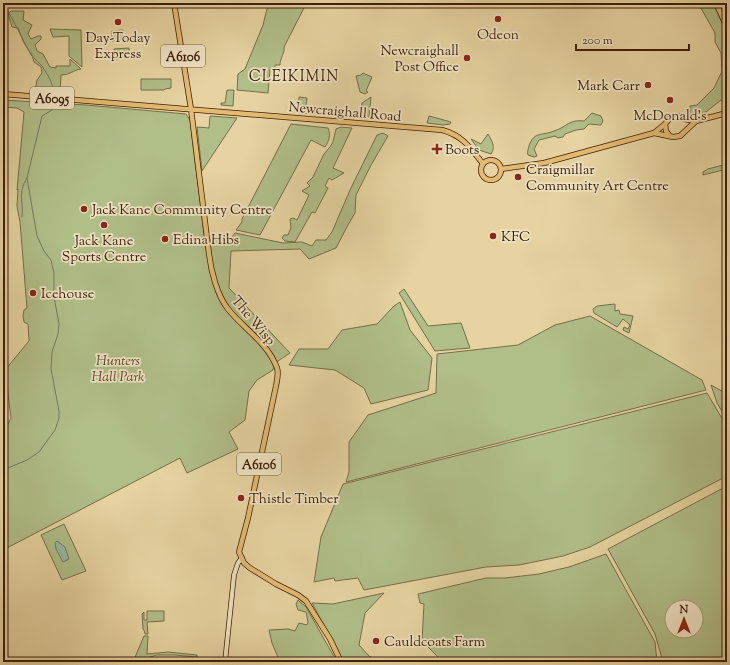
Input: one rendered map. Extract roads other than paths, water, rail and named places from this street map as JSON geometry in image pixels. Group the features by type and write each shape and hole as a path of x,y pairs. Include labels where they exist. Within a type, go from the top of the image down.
{"main road":[{"name":"A6106","path":"174,3 191,109"},
{"path":"716,3 727,27"},
{"path":"723,3 727,10"},
{"name":"A6095","path":"3,94 191,109"},
{"name":"Newcraighall Road","path":"191,109 442,130 454,134 464,141 483,164"},
{"name":"The Wisp","path":"191,109 208,254 213,276 225,305 262,345 278,372 248,518 239,552 242,558"},
{"path":"654,133 677,137 696,122 727,112"},
{"path":"483,164 489,160 493,160 501,169 544,163 654,133 665,124 668,119 674,116 696,122"},
{"path":"684,119 686,130"},
{"path":"665,124 666,130 670,136"},
{"name":"A6095","path":"483,164 481,167 481,173 483,178 487,180 497,178 501,169"},
{"path":"242,558 250,568 306,601 330,640 341,662"}],"street":[{"path":"225,662 234,576 238,563 242,558"}],"waterway":[{"path":"4,3 31,55 42,66 50,79 53,88"},
{"path":"22,217 22,189 27,178 42,116 52,110"},
{"path":"3,470 27,460 39,452 55,430 59,418 51,369 52,352 58,334 59,324 54,297 54,273 51,260 44,251 37,236 27,178"}],"place":[{"name":"Odeon","path":"498,19"},
{"name":"Day-Today Express","path":"118,22"},
{"name":"Newcraighall Post Office","path":"467,58"},
{"name":"Mark Carr","path":"648,85"},
{"name":"McDonald's","path":"670,100"},
{"name":"Boots","path":"437,149"},
{"name":"Craigmillar Community Art Centre","path":"518,177"},
{"name":"Jack Kane Community Centre","path":"84,209"},
{"name":"Jack Kane Sports Centre","path":"104,225"},
{"name":"KFC","path":"493,236"},
{"name":"Edina Hibs","path":"165,239"},
{"name":"Icehouse","path":"33,293"},
{"name":"Thistle Timber","path":"241,498"},
{"name":"Cauldcoats Farm","path":"376,641"}],"district":[{"name":"CLEIKIMIN","path":"294,76"}],"park label":[{"name":"Hunters Hall Park","path":"118,368"}]}
